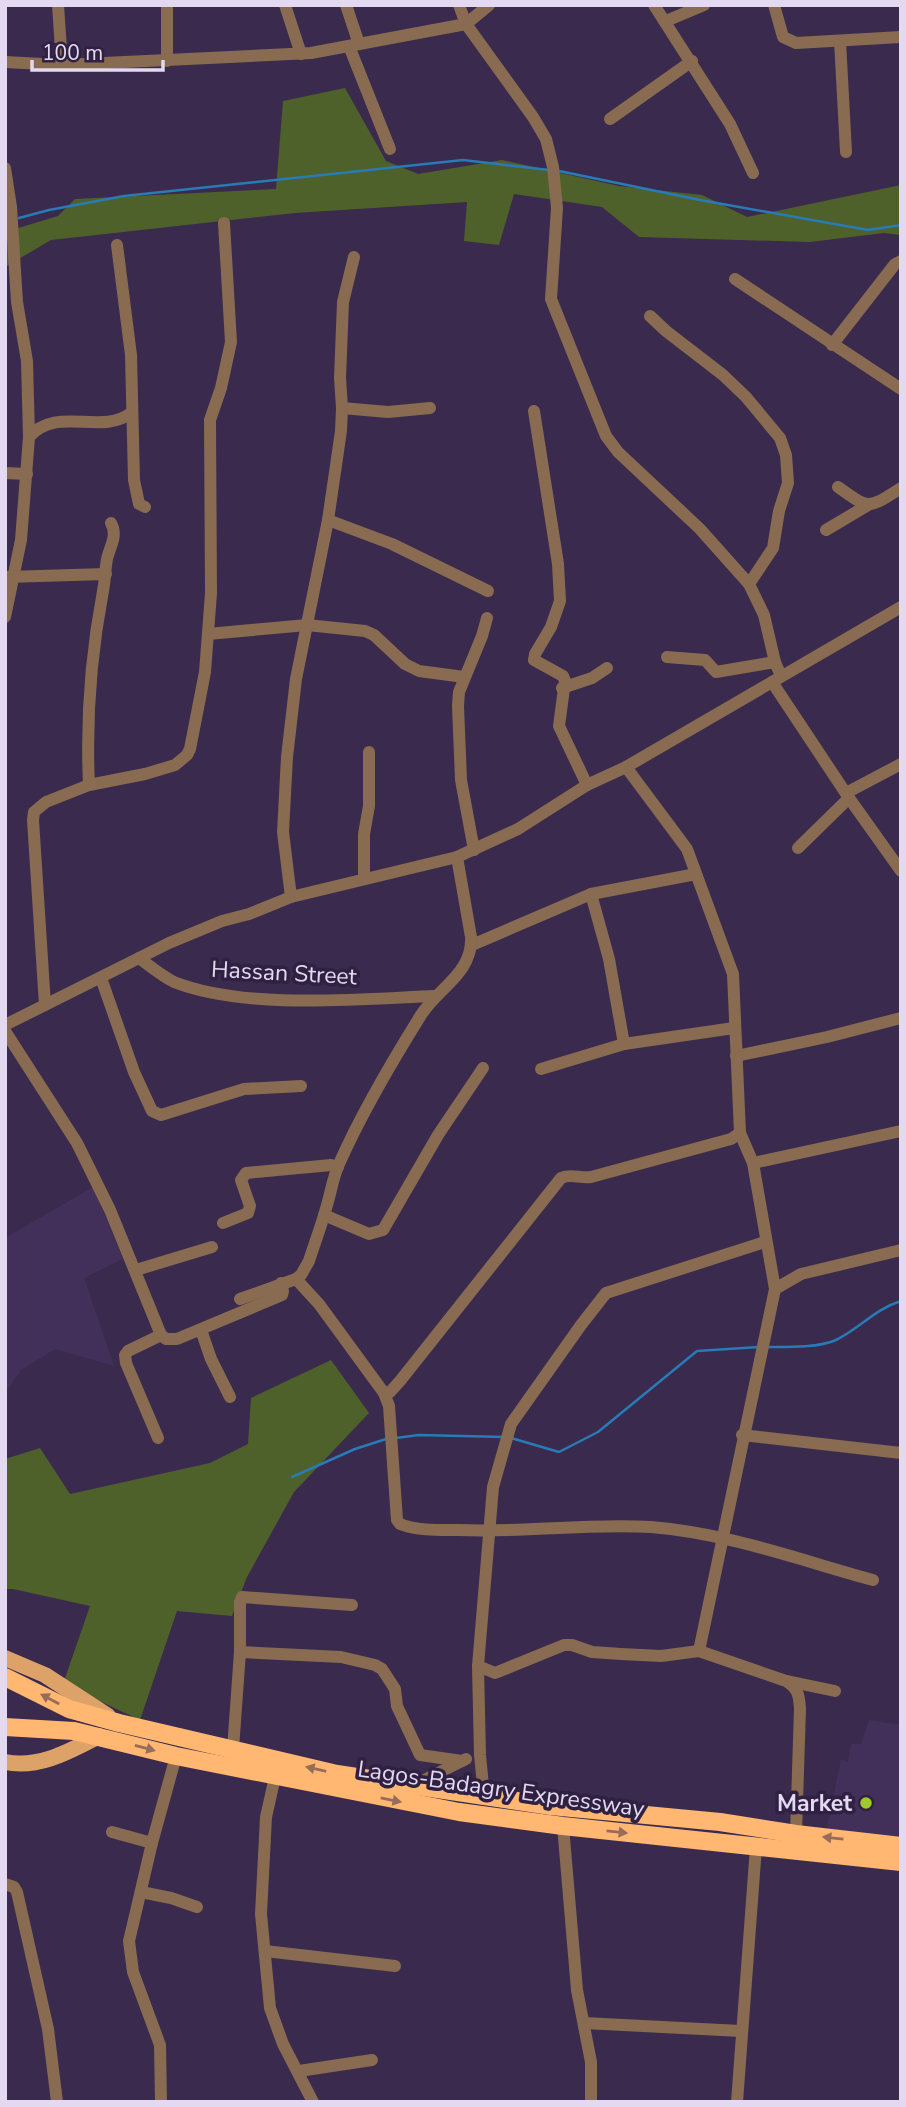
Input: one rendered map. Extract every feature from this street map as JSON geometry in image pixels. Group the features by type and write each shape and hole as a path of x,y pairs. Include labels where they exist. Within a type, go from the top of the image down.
{"highway":[{"name":"Lagos-Badagry Expressway","path":"5,1677 69,1709 337,1774 551,1806 720,1822 796,1835 901,1846"},
{"name":"Lagos-Badagry Expressway","path":"5,1727 74,1731 176,1756 432,1808 563,1826 901,1862"},
{"path":"720,1822 721,1843"}],"main road":[{"name":"Lagos-Badagry Expressway","path":"5,1658 45,1675 119,1723"},
{"path":"5,1762 15,1764 56,1758 99,1736"}],"street":[{"path":"58,5 62,65"},
{"path":"167,5 167,61"},
{"path":"285,5 301,54"},
{"path":"346,5 354,45 390,149"},
{"path":"459,5 466,24 546,139 553,171 556,208 551,299 607,436 618,452 700,530 749,584 764,615 776,679 848,796 901,871"},
{"path":"5,62 62,65 301,54 466,24 489,5"},
{"path":"654,5 730,124 753,173"},
{"path":"666,21 704,5"},
{"path":"774,5 783,37 796,43 901,37"},
{"path":"839,41 846,152"},
{"path":"610,119 692,61"},
{"path":"5,168 17,302 27,361 29,437 22,540 9,577 5,617"},
{"path":"45,1005 34,812 46,802 89,785 175,765 187,755 205,672 208,634 211,579 210,420 221,388 231,342 223,223"},
{"path":"117,244 131,355 131,413 137,497 139,504 145,507"},
{"path":"290,897 284,832 287,757 296,679 328,520 342,408 340,378 343,302 354,257"},
{"path":"832,345 895,264 901,261"},
{"path":"735,279 901,389"},
{"path":"650,316 723,375 746,397 780,438 786,455 788,483 779,511 773,548 749,584"},
{"path":"342,408 388,412 430,408"},
{"path":"534,411 558,564 560,601 551,627 534,657 536,662 563,676 565,681 558,726 587,785"},
{"path":"29,437 35,430 53,422 112,422 131,413"},
{"path":"5,473 27,474"},
{"path":"838,487 861,504 868,505 876,504 901,488"},
{"path":"827,530 868,505"},
{"path":"328,520 392,544 488,591"},
{"path":"89,785 87,741 96,639 107,558 114,542 114,527 111,523"},
{"path":"9,577 106,574"},
{"path":"5,1025 210,926 290,897 457,857 474,850 518,829 587,785 626,767 901,607"},
{"path":"474,850 461,780 458,706 459,692 482,636 486,618"},
{"path":"208,634 307,625 365,631 374,635 405,664 419,671 464,677"},
{"path":"667,657 705,660 716,672 775,663"},
{"path":"562,688 592,678 607,668"},
{"path":"364,878 364,834 369,806 369,752"},
{"path":"798,848 848,796 901,764"},
{"path":"626,767 687,849 733,974 740,1133 752,1163 775,1289 742,1435 699,1651"},
{"path":"240,1299 301,1275 309,1261 338,1167 372,1094 435,996 460,972 472,945 457,857"},
{"path":"472,945 591,894 696,874"},
{"path":"591,894 609,959 624,1044"},
{"name":"Hassan Street","path":"139,958 172,981 199,990 228,995 335,1000 435,996"},
{"path":"101,978 134,1072 152,1111 161,1115 244,1089 300,1086"},
{"path":"736,1056 901,1018"},
{"path":"541,1069 624,1044 734,1028"},
{"path":"5,1031 77,1143 136,1270 161,1335 171,1340 282,1295 281,1283"},
{"path":"324,1215 369,1234 383,1230 438,1135 483,1068"},
{"path":"752,1163 901,1130"},
{"path":"384,1393 390,1392 400,1381 561,1178 572,1174 591,1177 731,1139 740,1133"},
{"path":"223,1223 248,1213 250,1206 241,1180 246,1174 331,1165 338,1167"},
{"path":"484,1795 480,1755 478,1666 493,1487 511,1424 606,1293 765,1242"},
{"path":"136,1270 212,1247"},
{"path":"775,1289 801,1274 901,1250"},
{"path":"296,1279 319,1304 384,1393 389,1406 397,1515 400,1524 438,1530 489,1531 584,1526 651,1527 722,1537 873,1580"},
{"path":"201,1330 211,1359 230,1397"},
{"path":"158,1438 125,1355 161,1335"},
{"path":"742,1435 901,1454"},
{"path":"233,1749 242,1597 352,1605"},
{"path":"478,1666 487,1672 495,1673 568,1644 592,1652 621,1654 661,1656 699,1651 786,1681 835,1691"},
{"path":"240,1652 341,1657 375,1665 382,1670 395,1689 397,1706 420,1755 462,1761"},
{"path":"786,1681 799,1692 796,1835"},
{"path":"412,1786 480,1755"},
{"path":"161,2102 160,2045 133,1972 130,1941 152,1843 176,1756"},
{"path":"275,1777 266,1817 261,1914 270,2008 283,2044 313,2102"},
{"path":"563,1826 577,1990 590,2063 592,2102"},
{"path":"112,1832 152,1843"},
{"path":"737,2102 756,1847"},
{"path":"5,1884 14,1887 17,1892 48,2029 57,2102"},
{"path":"141,1892 197,1907"},
{"path":"265,1951 395,1966"},
{"path":"584,2023 741,2031"},
{"path":"299,2071 372,2060"}],"shaded area":[{"path":"93,1187 123,1259 84,1278 114,1366 55,1349 21,1370 5,1393 5,1238"},
{"name":"Market","path":"869,1720 901,1725 901,1843 824,1843 841,1759 848,1762 851,1744 861,1744"}],"green space":[{"path":"345,88 386,161 418,174 502,160 619,186 702,195 747,217 901,185 901,235 884,233 810,242 639,237 602,207 514,194 499,245 464,241 467,202 295,213 51,240 5,267 5,232 58,216 75,199 276,189 283,101"},
{"path":"331,1360 369,1413 294,1492 247,1577 232,1616 177,1611 140,1720 63,1684 90,1606 5,1589 5,1459 40,1448 70,1494 210,1463 248,1444 251,1398"}],"waterway":[{"path":"19,218 124,196 463,160 549,170"},
{"path":"559,171 868,230 901,225"},
{"path":"766,1347 829,1343 883,1309 901,1301"},
{"path":"511,1438 559,1452 598,1432 697,1351 759,1347"},
{"path":"396,1438 419,1435 504,1437"},
{"path":"292,1477 355,1449 386,1439"}],"place":[{"name":"Market","path":"866,1803"}]}
